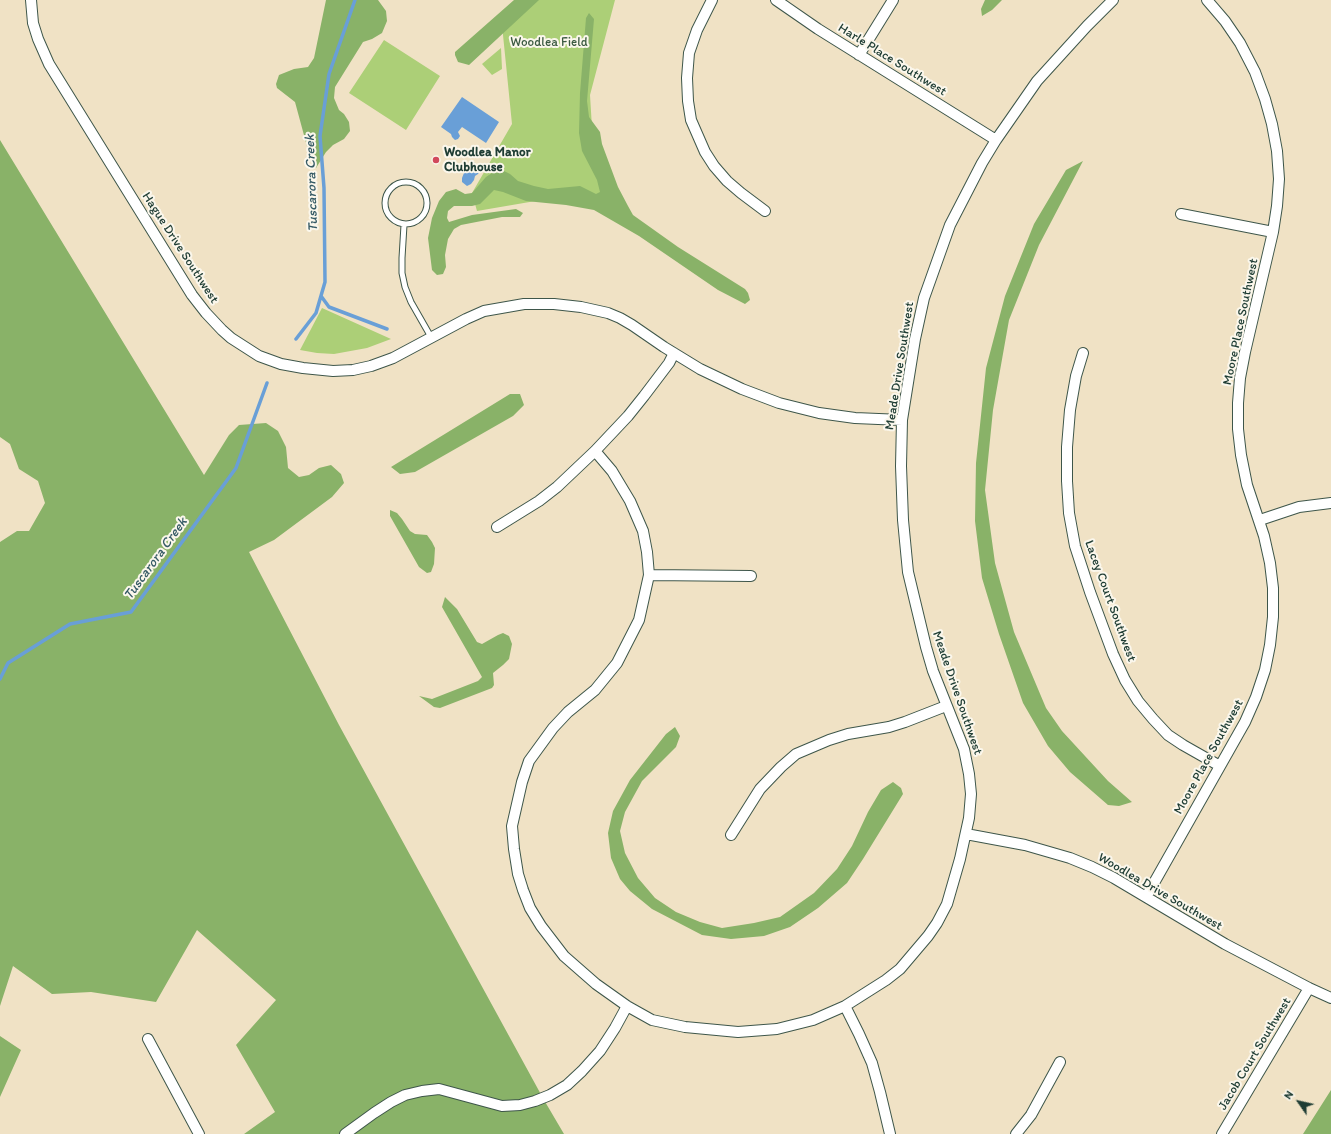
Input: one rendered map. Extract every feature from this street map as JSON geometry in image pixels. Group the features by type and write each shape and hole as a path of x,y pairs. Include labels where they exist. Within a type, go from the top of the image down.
{"street":[{"name":"Hague Drive Southwest","path":"31,0 33,23 49,64 192,295 206,313 231,338 259,356 281,364 303,368 342,371 371,366 393,358 431,337 484,311 524,304 554,304 582,307 608,313 620,318 700,369 742,389 779,403 823,414 855,418 902,420"},
{"path":"712,0 706,9 689,53 687,78 691,120 702,147 714,166 727,181 765,210"},
{"name":"Harle Place Southwest","path":"776,0 859,55 996,140"},
{"path":"859,55 893,0"},
{"name":"Meade Drive Southwest","path":"595,451 612,471 630,501 643,531 649,574 639,620 617,663 595,690 568,712 553,728 529,761 522,782 512,826 518,874 530,908 541,926 564,956 580,971 627,1006 652,1020 667,1024 715,1031 738,1032 789,1027 813,1020 845,1006 886,980 900,968 928,936 947,904 954,884 966,834 971,794 964,749 946,706 926,647 908,572 903,520 901,466 902,420 915,339 924,298 950,225 982,163 996,140 1037,81 1087,26 1114,0"},
{"name":"Moore Place Southwest","path":"1146,897 1245,722 1256,697 1265,670 1270,645 1273,617 1273,588 1270,563 1260,520 1247,485 1241,455 1238,429 1238,403 1240,378 1245,352 1273,232 1279,179 1277,151 1267,105 1255,72 1240,43 1225,21 1207,0"},
{"path":"1181,214 1273,232"},
{"path":"497,527 539,501 557,487 595,451 628,416 669,363 674,353"},
{"name":"Lacey Court Southwest","path":"1083,353 1076,376 1070,410 1067,447 1067,481 1069,513 1075,546 1090,592 1113,654 1125,680 1138,701 1168,734 1183,746 1220,766"},
{"path":"1260,520 1299,507 1331,503"},
{"path":"649,574 750,576"},
{"path":"732,835 760,789 796,754 829,740 848,734 889,727 946,706"},
{"name":"Woodlea Drive Southwest","path":"966,834 1025,845 1070,858 1103,872 1225,944 1331,998"},
{"name":"Jacob Court Southwest","path":"1222,1134 1309,988"},
{"path":"345,1134 391,1102 405,1095 422,1091 439,1089 502,1106 520,1105 550,1095 567,1085 600,1051 627,1006"},
{"path":"845,1006 872,1063 890,1134"},
{"path":"148,1039 199,1134"},
{"path":"1016,1134 1031,1115 1060,1062"}],"lane":[{"path":"409,182 416,184 424,191 428,200 427,210 418,221 412,224 404,225 397,223 388,215 385,201 387,193 395,185 409,182"},
{"path":"404,225 402,273 405,287 411,302 431,337"}],"green space":[{"path":"326,0 378,0 386,11 387,21 382,33 363,42 335,87 334,98 339,110 344,114 349,122 350,131 344,139 333,145 326,152 316,168 313,166 311,161 295,102 277,88 276,84 279,75 294,69 308,67 314,58"},
{"path":"514,0 539,0 469,65 458,62 455,52"},
{"name":"Woodlea Field","path":"528,0 615,0 590,95 593,144 627,214 553,198 477,211 472,193 512,124 502,25"},
{"path":"985,0 1002,0 992,10 982,16 981,9"},
{"path":"589,13 594,19 587,101 589,117 600,132 602,144 618,187 628,206 633,215 678,247 745,289 750,300 745,304 718,290 639,236 594,210 566,205 526,201 494,190 480,204 472,206 454,206 448,211 447,218 449,222 472,215 516,209 523,213 520,217 502,217 461,225 454,229 448,239 445,255 446,267 443,274 437,275 432,270 428,238 432,218 439,201 446,192 456,189 465,194 472,193 486,177 495,171 502,170 510,174 518,181 534,186 548,189 580,186 596,194 600,192 597,180 582,151 579,133 580,93 586,18"},
{"path":"384,40 440,76 406,130 349,93"},
{"path":"501,48 502,69 492,75 482,64"},
{"path":"0,140 204,475 229,435 239,425 266,423 278,431 286,447 288,468 299,477 309,475 319,468 331,465 341,474 344,483 332,497 274,540 249,552 339,725 564,1134 244,1134 275,1112 236,1045 276,1000 197,930 156,1002 91,992 52,994 13,966 0,1006 0,542 17,531 29,531 45,503 38,481 19,469 10,444 0,437"},
{"path":"1083,161 1039,245 1009,320 993,410 985,490 995,563 1014,632 1046,708 1062,731 1108,781 1132,802 1119,806 1108,805 1070,772 1048,746 1023,703 999,634 982,578 975,521 976,463 986,368 1005,296 1034,224 1066,170"},
{"path":"322,308 391,339 367,348 334,354 300,350"},
{"path":"510,394 520,394 524,405 513,416 415,472 400,474 391,467"},
{"path":"390,510 397,513 410,531 415,534 427,535 432,542 435,548 434,564 431,572 427,573 419,567 390,516"},
{"path":"445,597 457,609 477,642 482,644 503,633 509,636 512,644 509,659 493,673 494,685 492,688 440,708 434,707 419,696 432,699 478,681 482,677 442,607"},
{"path":"675,727 680,736 676,747 642,781 625,812 620,831 625,853 638,878 655,898 676,912 700,922 722,928 780,917 814,893 837,869 852,846 868,812 881,790 893,782 901,788 903,794 847,883 818,908 790,927 764,936 731,939 702,935 652,909 630,891 620,879 611,858 608,833 613,811 630,780 666,734"},
{"path":"0,1036 21,1050 0,1097"},
{"path":"1331,1090 1331,1134 1303,1134"}],"water":[{"path":"462,97 499,122 486,143 462,127 458,132 460,136 455,140 451,134 441,127"},
{"path":"472,161 482,168 475,176 471,184 467,186 462,182 462,178"}],"waterway":[{"name":"Tuscarora Creek","path":"296,339 316,313 325,282 324,188 320,136 329,74 355,0"},
{"path":"321,296 329,307 387,329"},
{"name":"Tuscarora Creek","path":"0,679 8,663 70,624 131,612 236,468 267,383"}],"place":[{"name":"Woodlea Manor Clubhouse","path":"436,160"}]}
